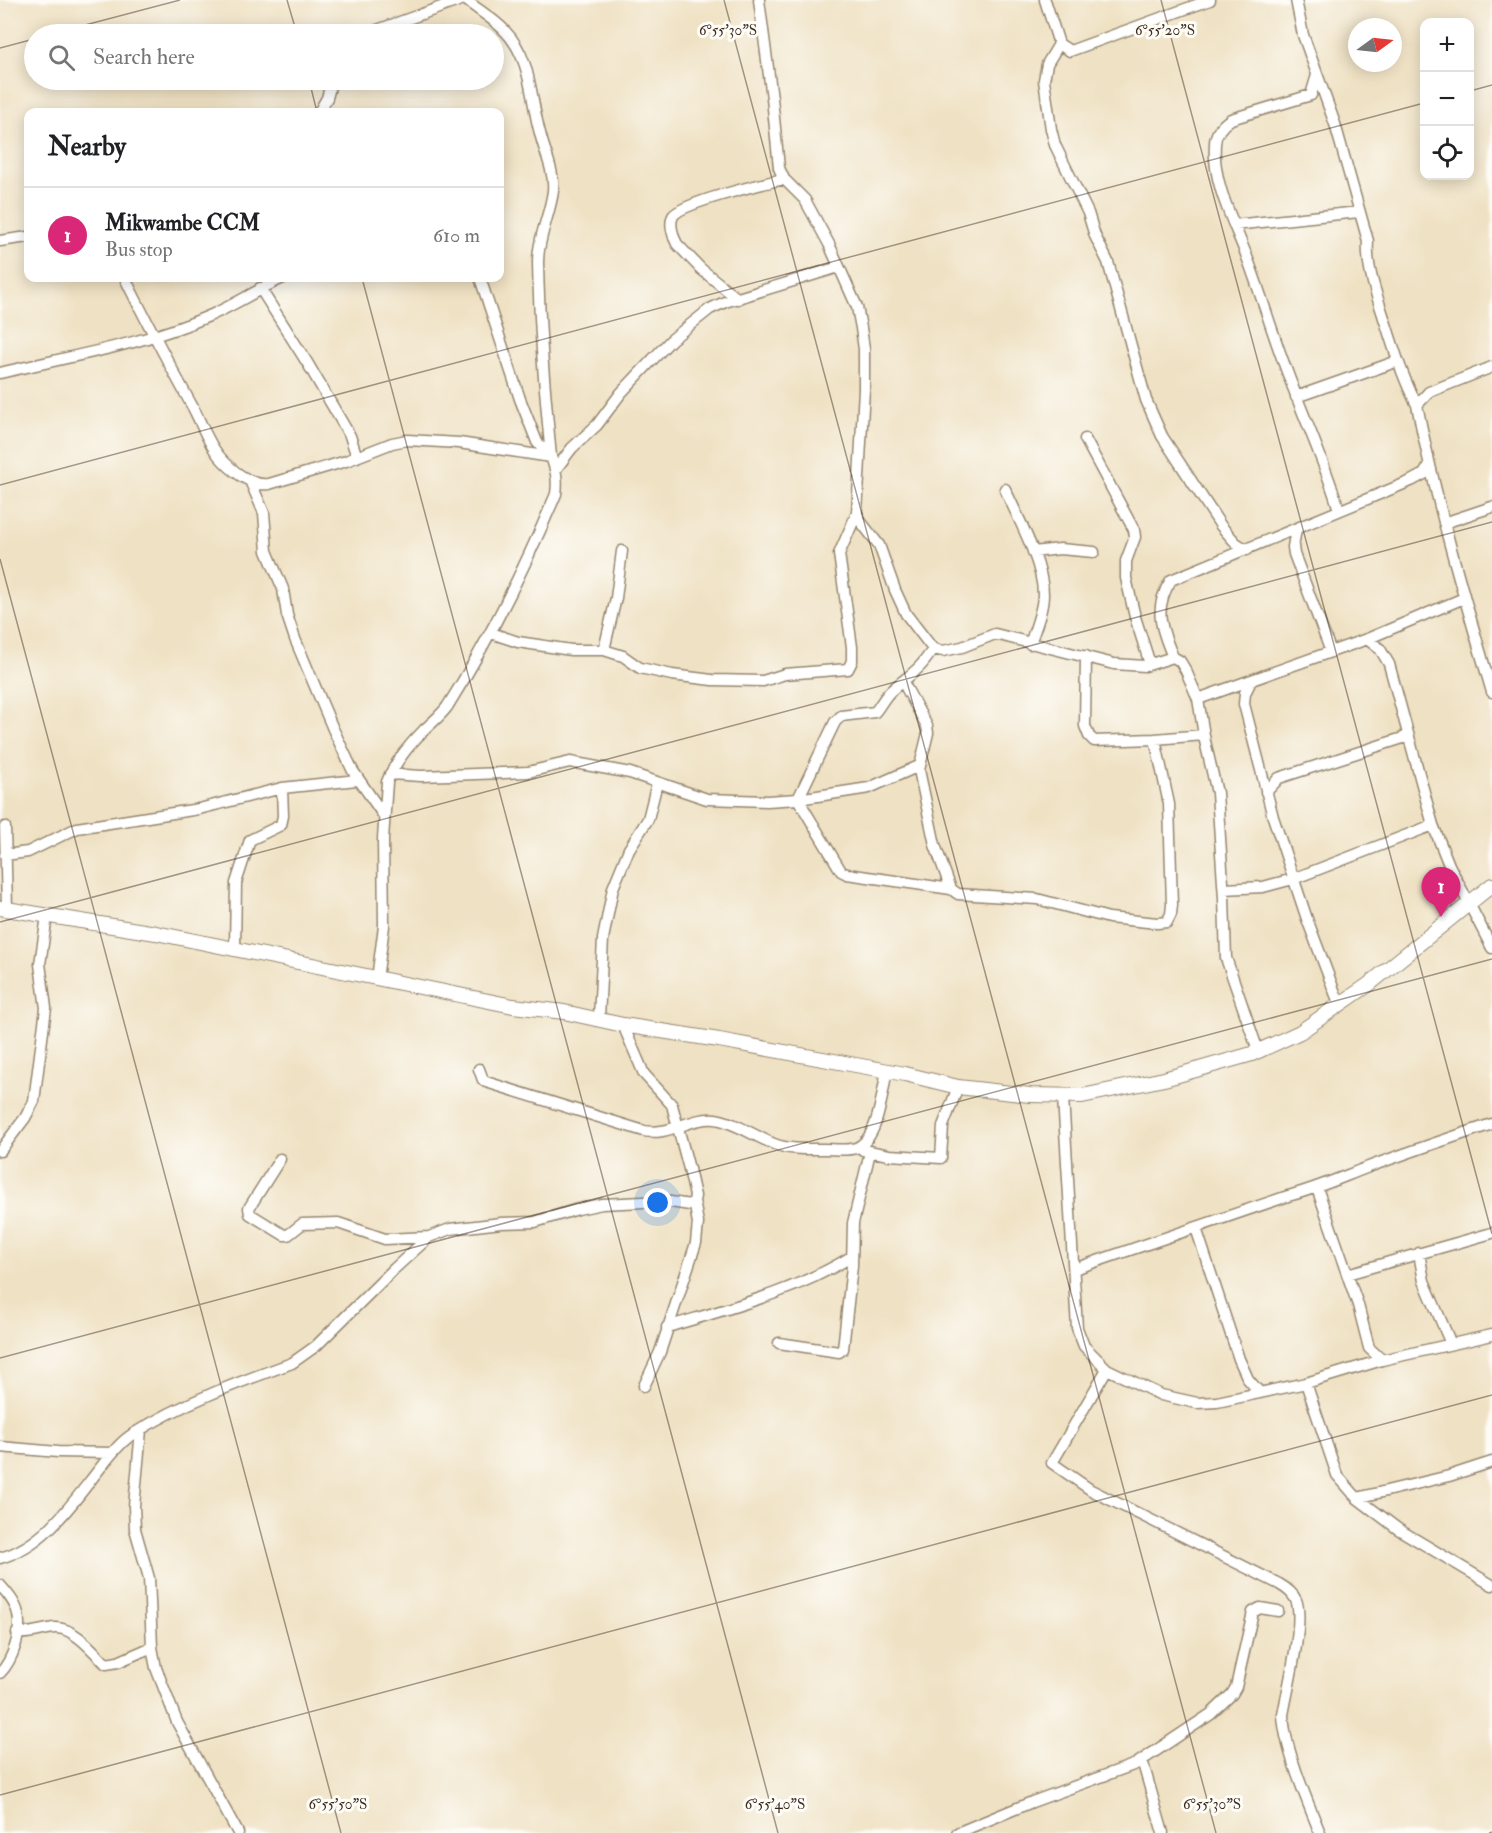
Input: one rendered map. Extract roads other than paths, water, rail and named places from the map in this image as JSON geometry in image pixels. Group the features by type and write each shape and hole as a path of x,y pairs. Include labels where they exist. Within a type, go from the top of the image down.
{"main road":[{"path":"4,909 156,933 513,1006 564,1011 623,1025 887,1070 958,1087 1063,1097 1123,1089 1258,1051 1300,1032 1340,1006 1492,885"}],"street":[{"path":"395,24 463,0 496,24"},
{"path":"491,633 528,644 571,650 604,650 623,656 640,668 712,680 763,681 785,674 848,669 852,661 839,554 857,513 864,349 857,307 829,244 808,204 784,179 777,159 772,98 759,0"},
{"path":"1045,0 1059,44 1067,50 1075,51 1210,0"},
{"path":"1296,0 1303,35 1335,124 1368,241 1367,254 1371,277 1404,382 1417,405 1429,466 1492,692"},
{"path":"504,30 525,65 531,82 539,133 550,169 553,189 543,226 538,258 540,345 550,457"},
{"path":"1059,44 1047,64 1044,80 1051,129 1055,145 1086,209 1095,236 1108,262 1146,400 1162,436 1221,526 1236,543 1247,550"},
{"path":"1317,75 1311,95 1232,119 1220,129 1215,143 1216,172 1296,397 1332,484 1339,510"},
{"path":"321,108 329,90"},
{"path":"738,299 701,269 676,244 671,220 674,215 685,208 758,184 784,179"},
{"path":"1234,225 1359,212"},
{"path":"0,241 24,238"},
{"path":"556,469 572,448 597,425 621,393 671,340 710,309 725,302 839,267"},
{"path":"127,282 153,336 213,447 221,459 251,483 264,513 267,551 283,589 287,615 295,639 357,780 384,816"},
{"path":"0,374 153,336 209,316 274,282"},
{"path":"377,979 384,926 386,784 390,774 413,741 444,710 491,633 533,549 556,494 558,478 556,469 550,457 537,442 520,399 481,282"},
{"path":"260,288 350,436 357,457"},
{"path":"1296,397 1398,361"},
{"path":"1417,405 1429,392 1492,367"},
{"path":"1085,439 1134,530 1135,537 1126,561 1126,578 1135,617 1150,664"},
{"path":"251,483 269,484 357,457 392,443 413,440 459,443 550,457"},
{"path":"1258,1051 1226,958 1217,793 1203,735 1198,699 1186,671 1180,661 1173,657 1159,617 1166,588 1171,580 1411,482 1424,474 1429,466"},
{"path":"1005,489 1033,552 1043,592 1042,604 1030,644"},
{"path":"1444,523 1492,507"},
{"path":"857,513 861,522 879,545 906,614 933,649 943,651 962,647 995,634 1114,664 1132,666 1150,664 1173,657"},
{"path":"1296,529 1293,548 1331,652"},
{"path":"1274,539 1293,548"},
{"path":"1033,552 1060,549 1094,552"},
{"path":"604,650 616,598 622,551"},
{"path":"1198,699 1367,639 1464,598"},
{"path":"1367,639 1383,653 1389,664 1433,825 1449,865 1492,948"},
{"path":"798,799 837,719 846,715 875,711 890,692 923,665 933,649"},
{"path":"1086,656 1085,720 1089,736 1094,741 1155,740 1203,735"},
{"path":"1251,681 1245,693 1244,704 1266,792 1293,879 1340,1006"},
{"path":"903,682 928,730 919,766 936,845 951,889"},
{"path":"1229,689 1244,704"},
{"path":"1266,792 1279,778 1409,736"},
{"path":"798,799 838,867 844,873 951,889 958,894 1038,899 1109,918 1167,922 1172,914 1171,823 1168,796 1155,740"},
{"path":"390,774 421,776 528,772 565,762 589,764 620,771 707,799 767,801 798,799 874,786 919,766"},
{"path":"5,855 28,852 78,828 199,809 282,789 357,780"},
{"path":"599,1018 603,939 612,888 628,849 648,819 657,783"},
{"path":"235,949 236,883 250,840 281,825 282,789"},
{"path":"1224,889 1263,887 1293,879 1433,825"},
{"path":"4,909 5,827"},
{"path":"0,1151 25,1118 34,1101 46,1008 40,964 47,916"},
{"path":"623,1025 644,1074 672,1105 689,1168 698,1223 696,1243 660,1352 644,1386"},
{"path":"479,1069 486,1082 644,1131 654,1132 678,1127 698,1119 715,1119 778,1146 855,1149 889,1155 941,1158 943,1126 958,1087"},
{"path":"855,1149 867,1141 872,1131 887,1070"},
{"path":"1063,1097 1077,1329 1084,1346 1107,1369 1161,1395 1197,1403 1217,1402 1306,1383 1362,1365 1492,1335"},
{"path":"1074,1269 1317,1188 1396,1156 1492,1124"},
{"path":"779,1343 839,1352 843,1349 854,1223 870,1152"},
{"path":"280,1159 250,1205 249,1211 250,1214 284,1235 288,1235 302,1224 338,1223 385,1239 429,1237 465,1226 540,1222 578,1209 602,1204 664,1201 686,1206 694,1201"},
{"path":"1317,1188 1370,1348 1382,1360"},
{"path":"1196,1228 1239,1359 1248,1379 1260,1393"},
{"path":"1347,1274 1492,1233"},
{"path":"0,1558 27,1546 52,1527 112,1453 132,1435 220,1389 292,1363 302,1357 429,1237"},
{"path":"1419,1253 1424,1281 1450,1344"},
{"path":"667,1327 764,1299 832,1269 851,1257"},
{"path":"1362,1365 1370,1348"},
{"path":"1107,1369 1052,1462 1091,1490 1280,1584 1295,1597 1298,1606 1298,1630 1283,1715 1295,1764 1320,1833"},
{"path":"1306,1383 1337,1475 1357,1498 1398,1529 1492,1586"},
{"path":"141,1430 134,1506 135,1529 149,1578 152,1647 156,1668 177,1722 238,1833"},
{"path":"0,1447 58,1452 112,1453"},
{"path":"1357,1498 1449,1476 1492,1462"},
{"path":"0,1585 18,1614 12,1655 0,1673"},
{"path":"957,1833 1142,1760 1211,1714 1232,1694 1236,1686 1254,1612 1260,1608 1278,1611"},
{"path":"17,1633 61,1629 84,1640 106,1664 118,1662 152,1647"},
{"path":"1142,1760 1163,1833"}],"place":[{"name":"Mikwambe CCM","path":"1441,917"}]}
